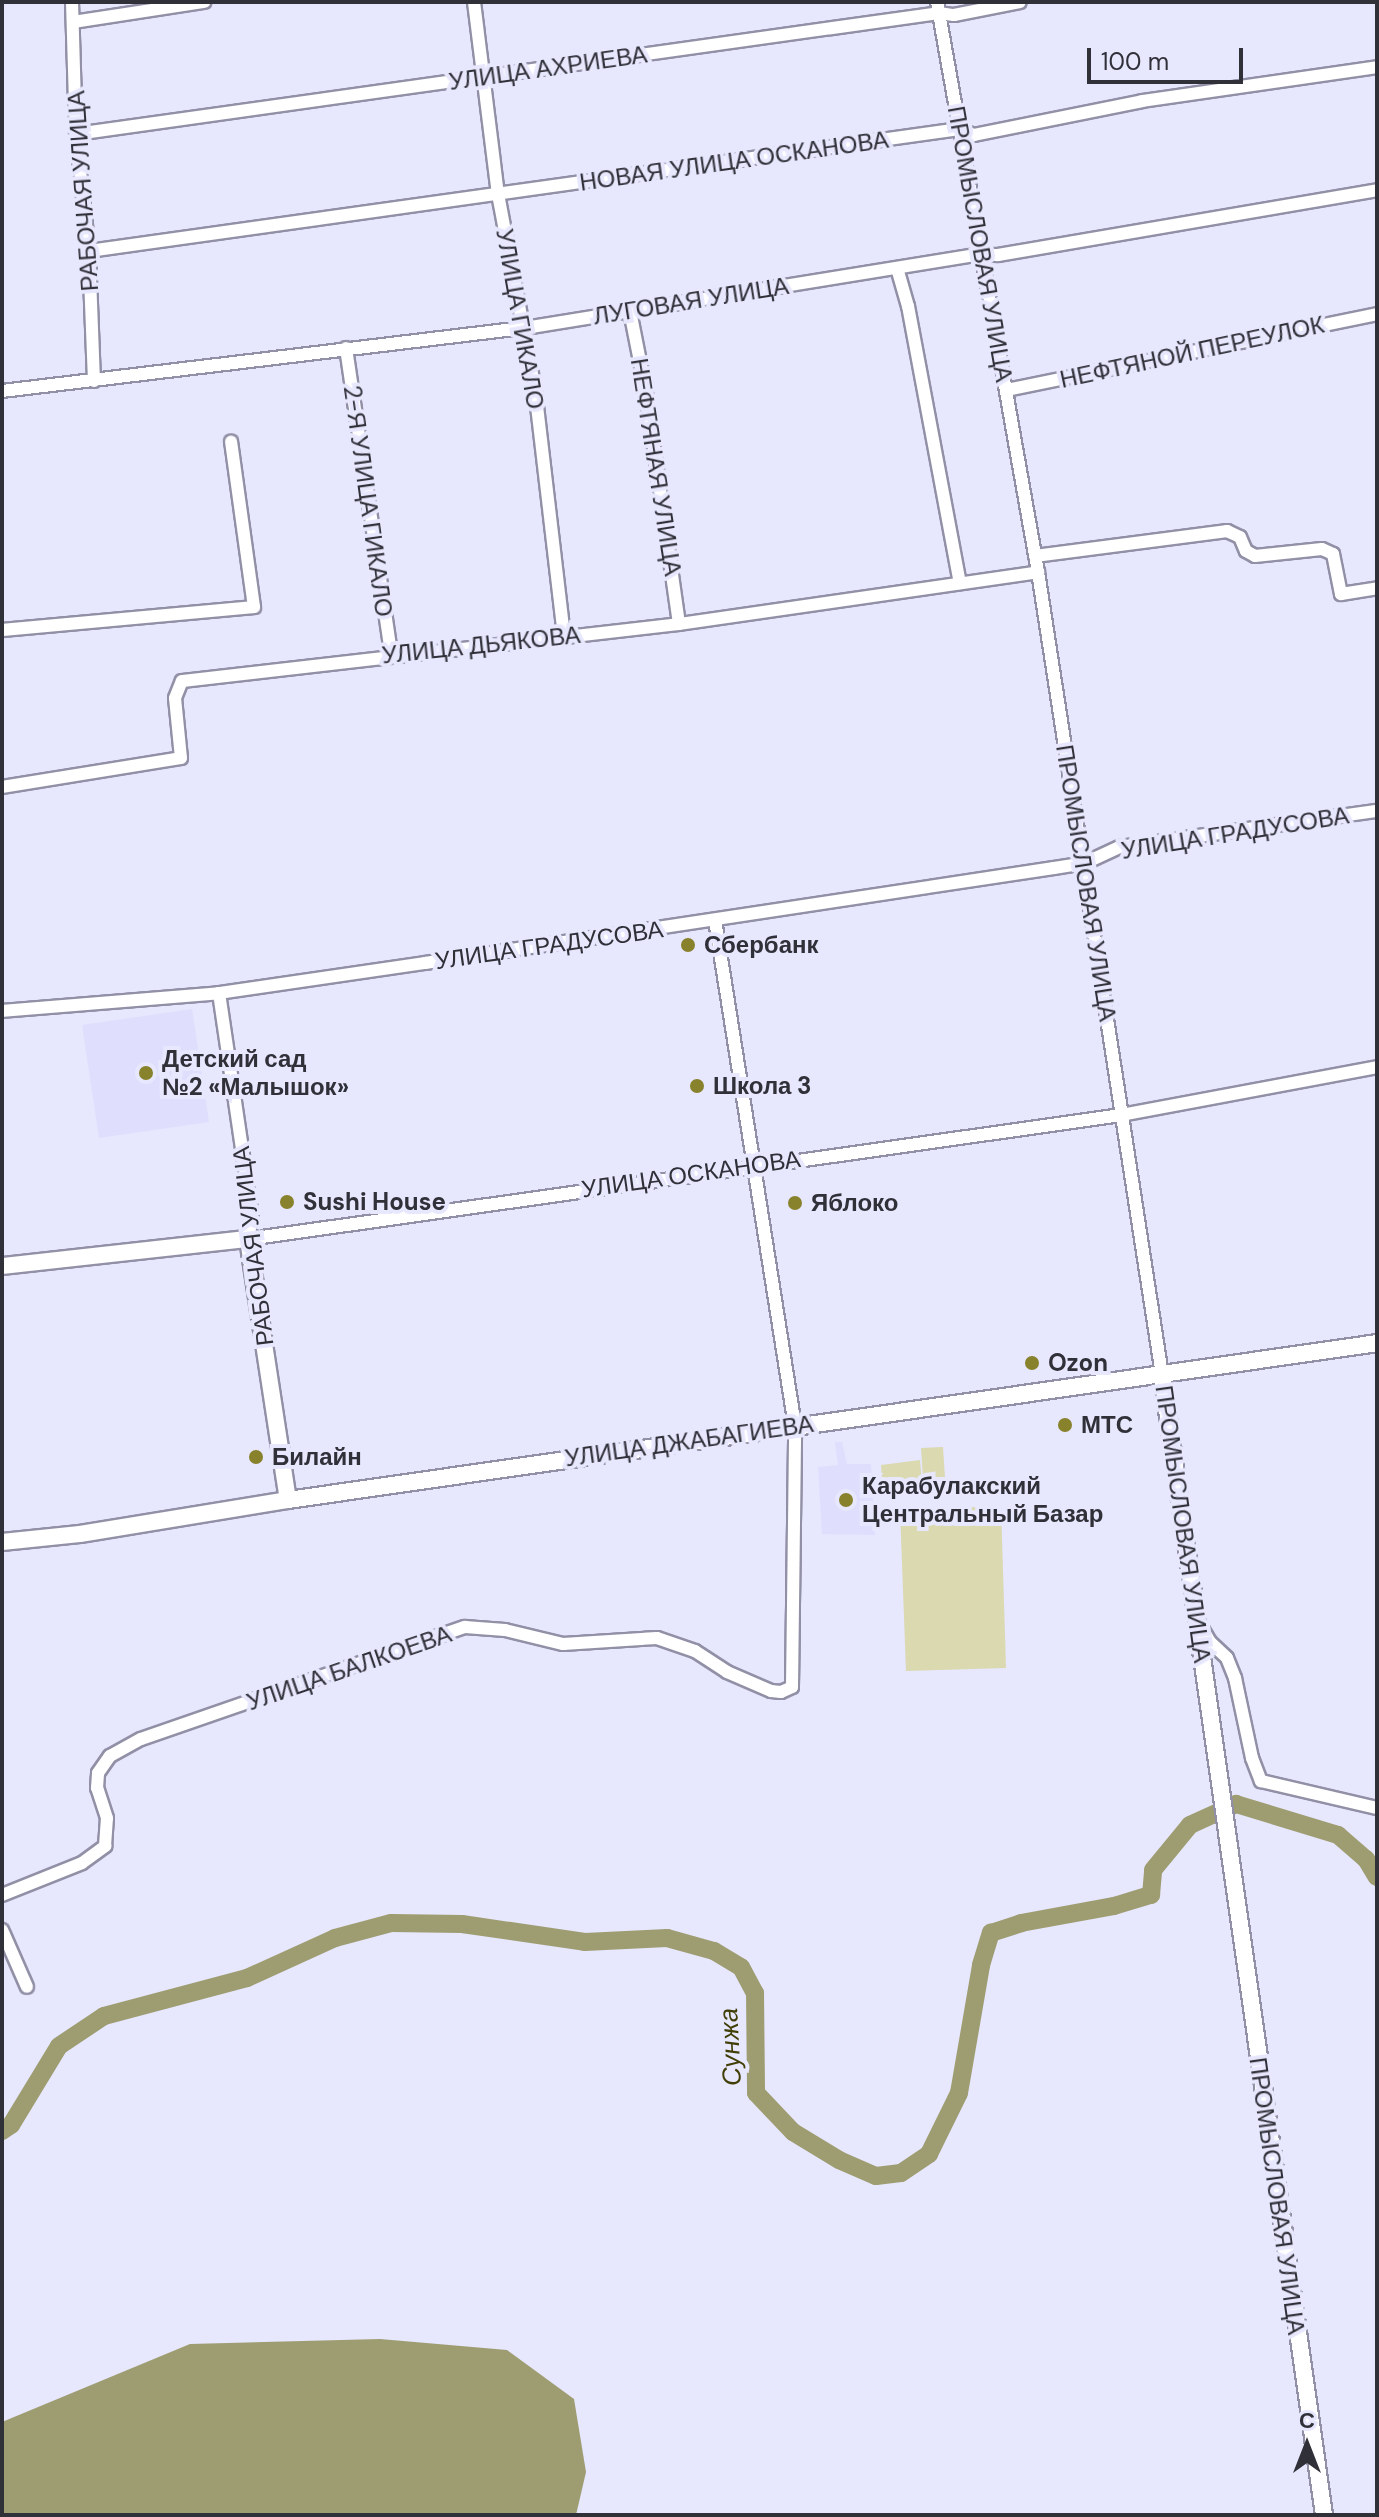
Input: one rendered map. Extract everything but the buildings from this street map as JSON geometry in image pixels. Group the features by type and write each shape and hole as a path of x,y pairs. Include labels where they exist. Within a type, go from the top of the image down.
{"main road":[{"name":"УЛИЦА ОСКАНОВА","path":"2,1266 248,1239"},
{"name":"РАБОЧАЯ УЛИЦА","path":"248,1239 288,1500"},
{"name":"УЛИЦА ДЖАБАГИЕВА","path":"2,1542 80,1534 288,1500 1377,1343"},
{"name":"ПРОМЫСЛОВАЯ УЛИЦА","path":"1162,1375 1324,2515"}],"street":[{"name":"РАБОЧАЯ УЛИЦА","path":"72,2 76,134 89,251 94,381"},
{"path":"73,22 204,2"},
{"name":"УЛИЦА ГИКАЛО","path":"474,2 498,194 535,389 564,637"},
{"name":"УЛИЦА АХРИЕВА","path":"76,134 484,78 938,8 954,15 1020,2"},
{"name":"ПРОМЫСЛОВАЯ УЛИЦА","path":"938,8 1038,572 1162,1375"},
{"name":"НОВАЯ УЛИЦА ОСКАНОВА","path":"89,251 959,129 974,135 1142,101 1377,67"},
{"name":"ЛУГОВАЯ УЛИЦА","path":"2,391 630,311 982,254 998,255 1377,190"},
{"path":"897,268 908,306 960,583"},
{"name":"НЕФТЯНАЯ УЛИЦА","path":"630,311 646,392 679,624"},
{"name":"НЕФТЯНОЙ ПЕРЕУЛОК","path":"1007,390 1377,314"},
{"name":"2-Я УЛИЦА ГИКАЛО","path":"346,348 391,654"},
{"path":"2,630 254,607 231,442"},
{"path":"1035,556 1227,531 1240,537 1246,551 1255,556 1322,549 1333,554 1341,594 1377,588"},
{"name":"УЛИЦА ДЬЯКОВА","path":"2,787 181,758 175,698 182,681 391,654 679,624 1038,572"},
{"name":"УЛИЦА ГРАДУСОВА","path":"2,1011 219,993 1085,863 1120,847 1377,811"},
{"path":"715,920 795,1426"},
{"name":"РАБОЧАЯ УЛИЦА","path":"219,993 252,1217 248,1239"},
{"name":"УЛИЦА ОСКАНОВА","path":"248,1239 755,1164 1121,1115 1377,1067"},
{"name":"УЛИЦА БАЛКОЕВА","path":"2,1895 82,1863 105,1846 107,1818 97,1788 98,1773 110,1756 141,1739 465,1627 496,1628 563,1644 657,1638 695,1651 727,1672 771,1691 781,1692 792,1687 795,1426"},
{"path":"1198,1620 1210,1642 1227,1658 1235,1678 1252,1758 1261,1781 1377,1808"},
{"path":"2,1930 27,1987"}],"shaded area":[{"name":"Детский сад №2 «Малышок»","path":"192,1009 209,1122 99,1138 82,1025"},
{"name":"Карабулакский Центральный Базар","path":"835,1442 842,1442 847,1464 871,1464 875,1535 822,1534 818,1467 838,1465"},
{"path":"380,2339 507,2350 574,2399 586,2472 576,2515 2,2515 2,2422 190,2344"}],"green space":[{"path":"943,1447 946,1493 924,1494 921,1448"},
{"path":"920,1460 923,1495 883,1497 881,1465"},
{"path":"1001,1506 1006,1668 906,1671 900,1510"}],"waterway":[{"name":"Сунжа","path":"2,2131 11,2125 59,2046 104,2016 247,1978 335,1938 391,1923 462,1924 585,1942 667,1938 714,1951 741,1967 755,1993 756,2093 793,2132 839,2160 876,2176 901,2173 929,2154 959,2093 981,1965 991,1933 1021,1923 1114,1906 1151,1895 1153,1870 1190,1825 1236,1804 1338,1835 1366,1859 1377,1877"}],"place":[{"name":"Сбербанк","path":"688,945"},
{"name":"Детский сад №2 «Малышок»","path":"146,1073"},
{"name":"Школа 3","path":"697,1086"},
{"name":"Sushi House","path":"287,1202"},
{"name":"Яблоко","path":"795,1203"},
{"name":"Ozon","path":"1032,1363"},
{"name":"МТС","path":"1065,1425"},
{"name":"Билайн","path":"256,1457"},
{"name":"Карабулакский Центральный Базар","path":"846,1500"}]}
